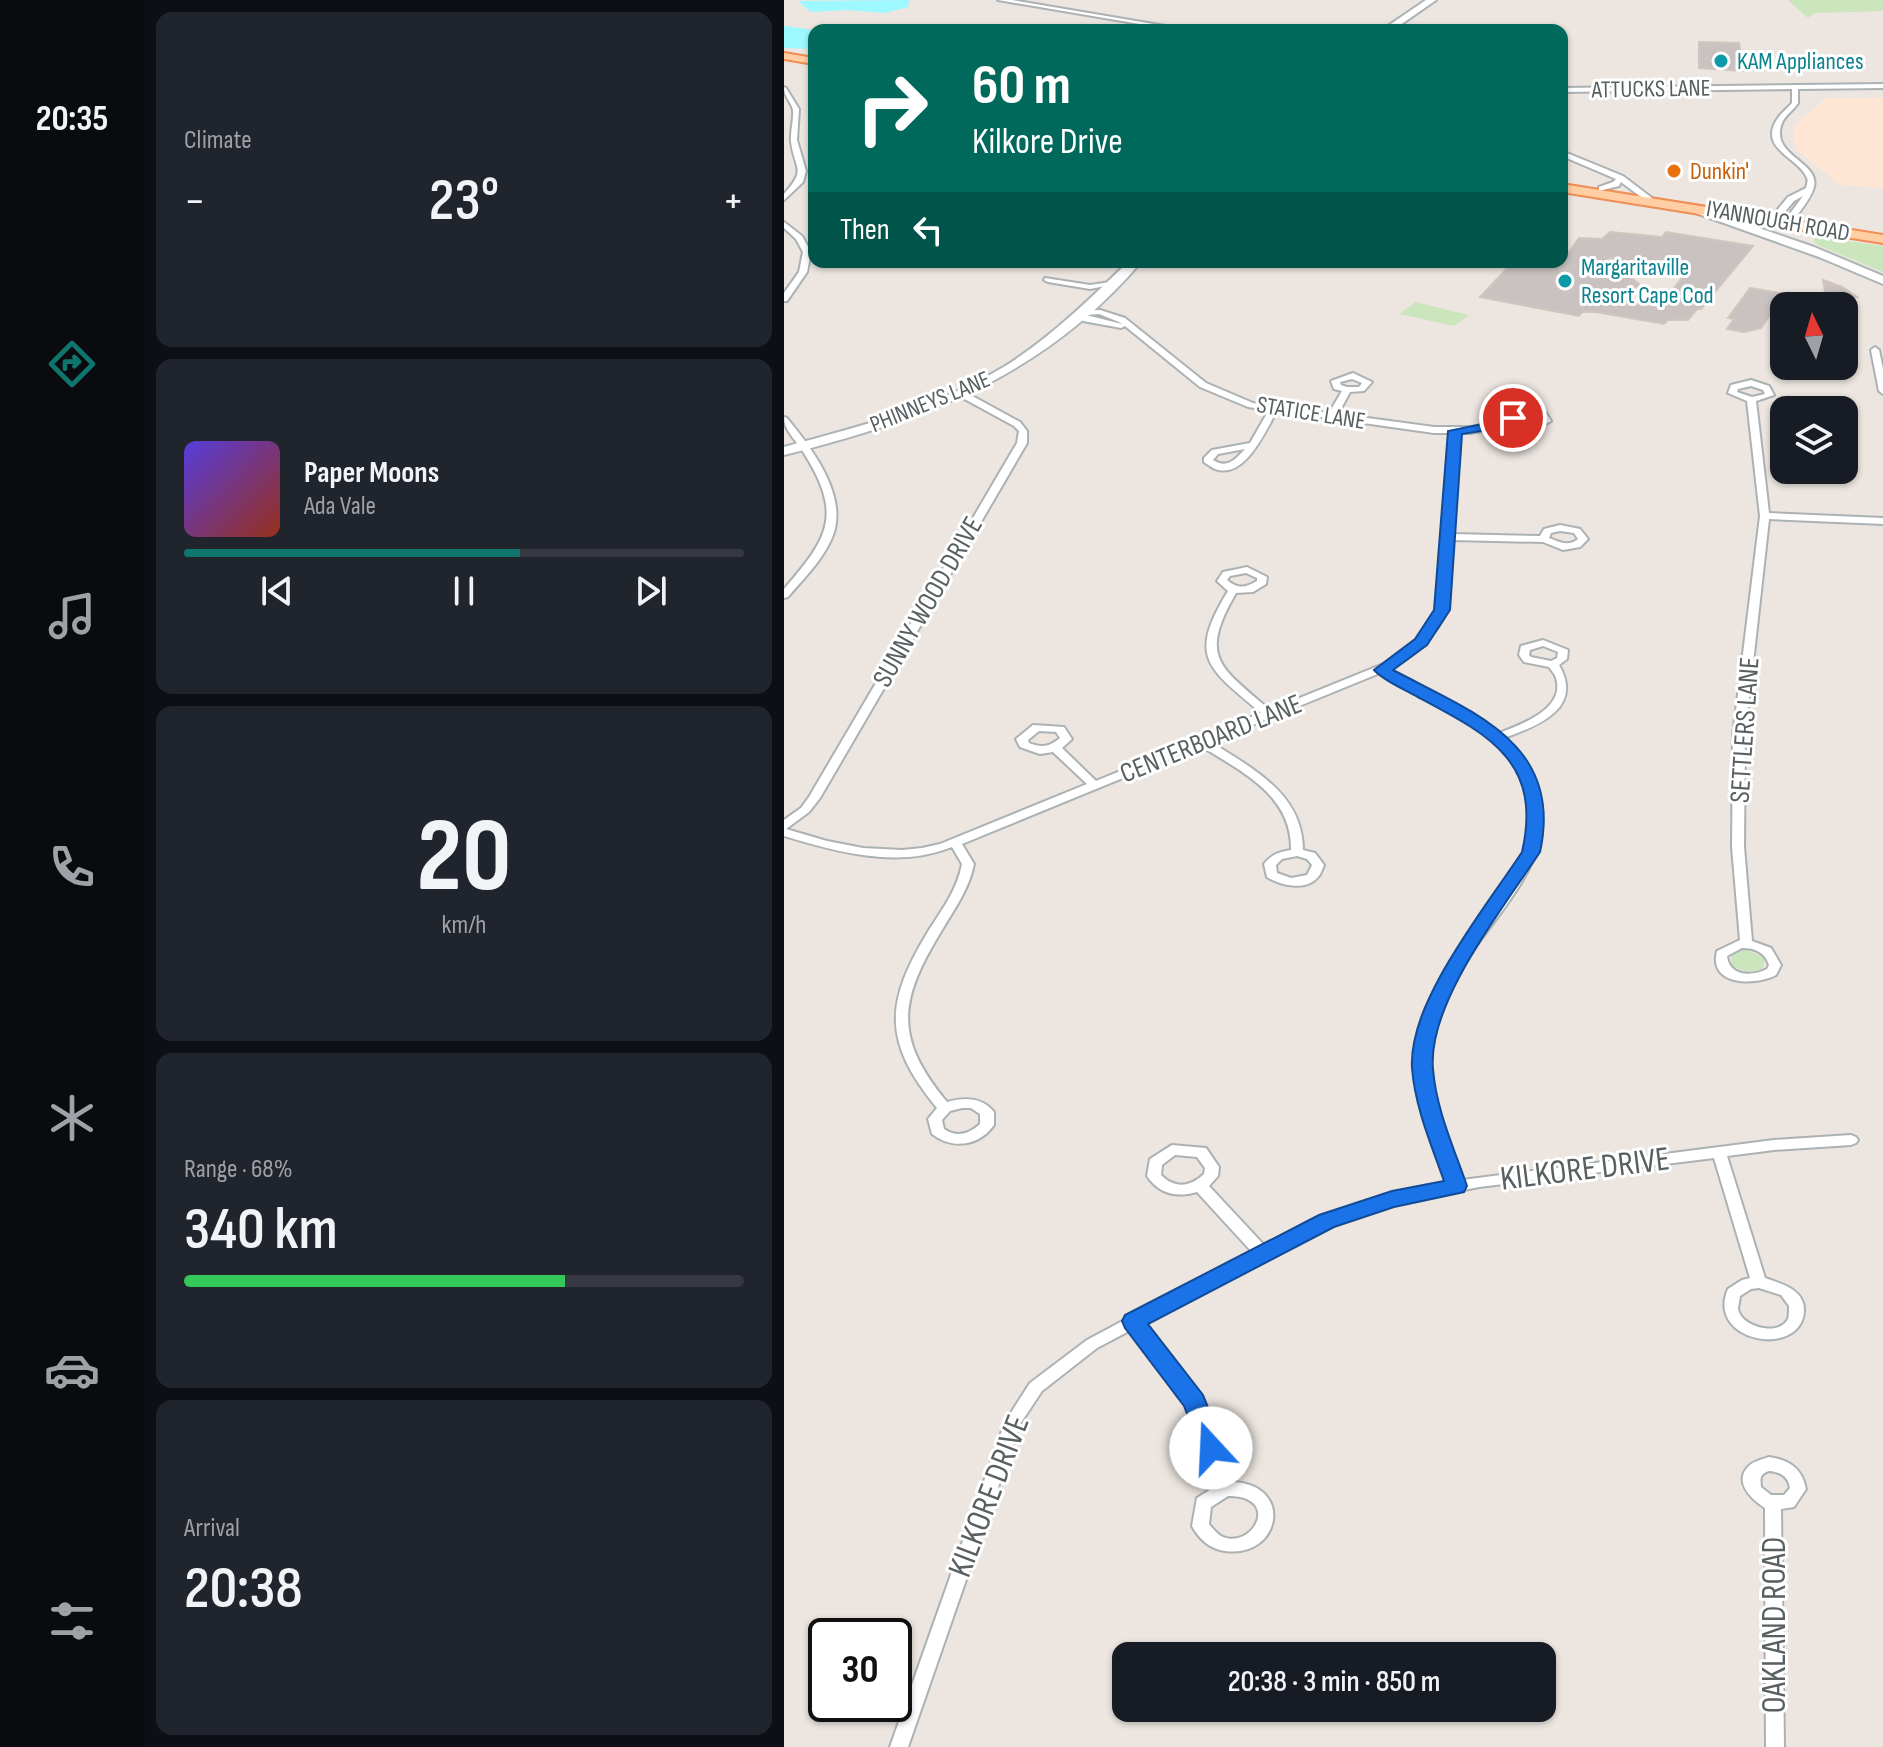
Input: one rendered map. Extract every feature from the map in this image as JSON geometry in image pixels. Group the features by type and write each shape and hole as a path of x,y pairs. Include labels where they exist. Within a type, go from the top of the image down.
{"main road":[{"path":"1396,24 1432,0"},
{"path":"784,59 808,63"},
{"name":"IYANNOUGH ROAD","path":"1568,186 1602,189 1679,205"},
{"name":"IYANNOUGH ROAD","path":"1568,186 1883,239"},
{"path":"1679,205 1821,254 1883,280"},
{"path":"1767,235 1773,220"},
{"path":"1787,223 1790,237 1821,254"},
{"path":"1815,228 1806,240 1821,254"},
{"name":"PHINNEYS LANE","path":"784,451 896,419 962,394 1018,363 1128,268"}],"street":[{"path":"1001,0 1150,24"},
{"name":"ATTUCKS LANE","path":"1568,92 1883,88"},
{"path":"784,89 796,109 797,154 801,166 800,180 784,198"},
{"path":"1787,223 1806,199 1811,177 1783,152 1778,141 1779,122 1795,105 1795,90"},
{"path":"784,155 797,154"},
{"path":"1568,156 1620,178 1648,198"},
{"path":"801,166 808,166"},
{"path":"1602,189 1616,184 1620,178"},
{"path":"1773,220 1791,199 1808,190"},
{"path":"784,224 799,238 807,252 803,272 784,299"},
{"path":"1048,280 1090,287 1111,284"},
{"name":"STATICE LANE","path":"1079,313 1086,319 1128,328 1203,385 1235,399 1273,410 1455,431 1515,422"},
{"path":"1875,350 1883,391"},
{"path":"1331,418 1347,390"},
{"name":"SUNNY WOOD DRIVE","path":"784,826 814,798 1022,443 1023,431 1017,424 962,394"},
{"name":"SETTLERS LANE","path":"1746,943 1738,847 1739,735 1765,516 1751,400"},
{"path":"1251,445 1273,410"},
{"path":"784,420 804,445 830,503 831,528 821,549 784,595"},
{"name":"CENTERBOARD LANE","path":"784,832 866,855 922,853 1382,670 1421,642 1442,610 1455,431"},
{"path":"1765,516 1883,529"},
{"path":"1812,520 1883,521"},
{"path":"1448,537 1544,539"},
{"path":"1233,590 1212,626 1210,654 1221,671 1270,715"},
{"path":"1498,737 1534,723 1557,705 1563,683 1553,664"},
{"path":"1382,670 1459,709 1498,737 1516,756 1533,787 1537,813 1534,840 1519,875 1435,1003 1422,1050 1427,1100 1457,1186"},
{"path":"1203,742 1279,797 1297,828 1297,852"},
{"path":"1055,748 1095,786"},
{"path":"945,1108 910,1062 901,1033 900,1009 915,962 965,879 968,864 955,842"},
{"name":"KILKORE DRIVE","path":"899,1747 1013,1422 1036,1387 1052,1372 1133,1321 1305,1230 1361,1208 1457,1186 1719,1152 1851,1140"},
{"path":"1719,1152 1759,1282"},
{"path":"1200,1186 1262,1253"},
{"path":"1759,1282 1780,1287 1795,1300 1798,1316 1789,1330 1776,1334 1755,1333 1734,1318 1730,1308 1733,1293 1747,1284 1759,1282"},
{"path":"1133,1321 1194,1402 1225,1489"},
{"name":"OAKLAND ROAD","path":"1773,1503 1775,1747"}],"shaded area":[{"path":"1826,98 1883,98 1883,188 1840,185 1798,151 1794,142 1794,126"}],"green space":[{"path":"1788,0 1883,0 1883,11 1814,13 1808,18"},
{"path":"1817,237 1883,246 1883,272 1818,245 1813,240"},
{"path":"1415,302 1469,315 1454,326 1400,314"},
{"path":"1745,949 1765,958 1763,969 1747,972 1732,966 1731,954"}],"water":[{"path":"909,0 908,7 885,13 847,10 811,12 798,1"},
{"path":"784,26 808,29 808,49 784,48"}],"building":[{"name":"KAM Appliances","path":"1699,42 1739,43 1744,71 1699,68"},
{"name":"Margaritaville Resort Cape Cod","path":"1610,232 1662,237 1666,232 1753,246 1701,309 1697,309 1688,320 1668,320 1664,324 1596,312 1582,312 1579,316 1480,297 1507,268 1568,268 1568,254 1579,238 1602,239","holes":["1604,257 1687,271 1659,308 1625,302 1639,284"]},
{"path":"1823,280 1850,292 1825,292"},
{"path":"1750,288 1774,292 1770,292 1770,315 1761,328 1744,332 1727,329 1734,319 1728,318"}],"place":[{"name":"KAM Appliances","path":"1721,61"},
{"name":"Dunkin'","path":"1674,171"},
{"name":"Margaritaville Resort Cape Cod","path":"1565,281"}],"route":[{"path":"1211,1448 1194,1402 1133,1321 1326,1221 1392,1199 1457,1186 1427,1100 1422,1066 1425,1032 1443,988 1519,875 1531,852 1536,826 1536,799 1523,766 1488,728 1459,709 1382,670 1410,653 1430,632 1442,610 1455,431 1515,422 1513,418"}]}
